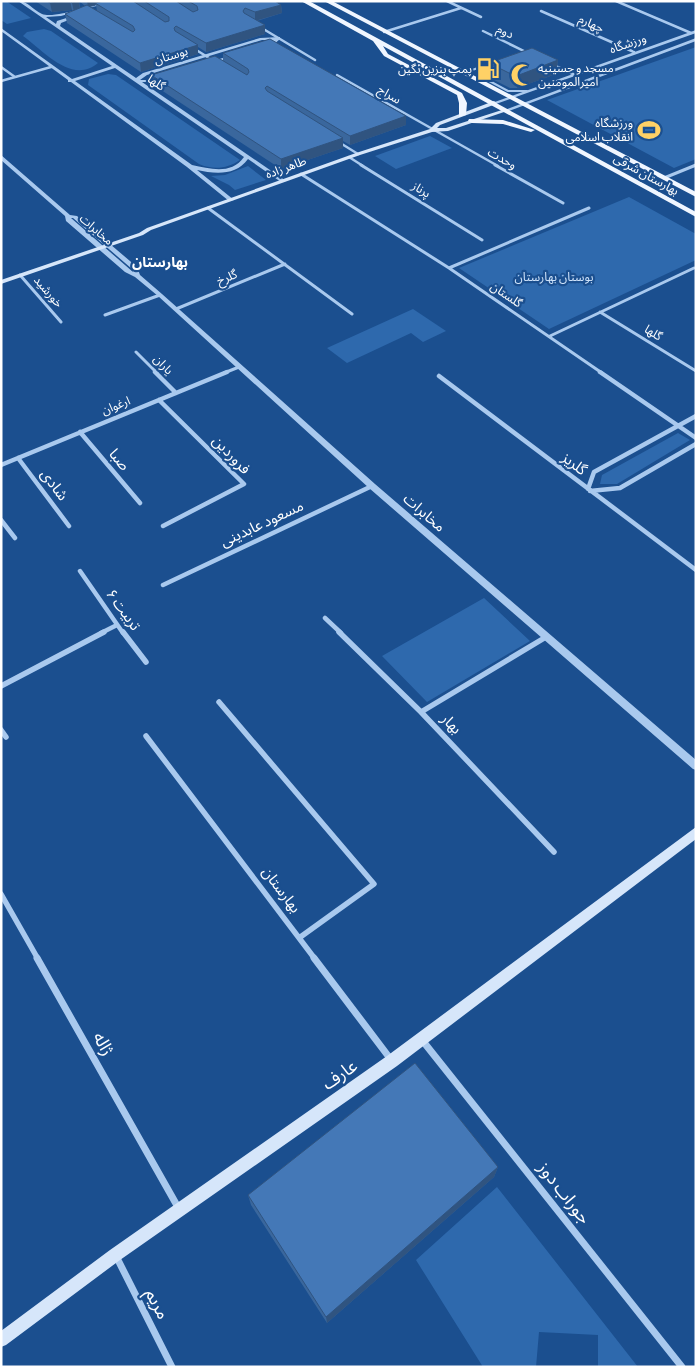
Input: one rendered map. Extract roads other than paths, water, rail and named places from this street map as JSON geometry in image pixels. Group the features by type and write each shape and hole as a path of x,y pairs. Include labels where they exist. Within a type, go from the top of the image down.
{"main road":[{"path":"304,1 507,110"},
{"path":"326,1 523,104"},
{"path":"374,38 386,55 460,94 463,103 462,115"},
{"name":"طاهر زاده","path":"432,130 438,124 494,103"},
{"name":"بهارستان شرقی","path":"523,104 696,195"},
{"name":"طاهر زاده","path":"1,282 59,260 68,260 102,245 349,157 432,130 446,130 507,110"},
{"name":"بهارستان شرقی","path":"507,110 696,215"},
{"path":"472,122 503,122 524,127 563,142"},
{"name":"عارف","path":"1,1340 115,1254 392,1062 696,832"}],"street":[{"name":"گلها","path":"20,1 283,181"},
{"path":"41,16 61,15 112,1"},
{"path":"447,1 482,17"},
{"path":"616,1 694,32"},
{"path":"79,5 85,9"},
{"path":"57,27 59,22 70,17 118,5"},
{"path":"384,32 461,8"},
{"name":"چهارم","path":"541,11 634,52"},
{"path":"255,24 316,60"},
{"path":"1,30 189,166 231,200"},
{"name":"دوم","path":"483,31 532,55"},
{"name":"ورزشگاه","path":"494,103 694,32"},
{"name":"بوستان","path":"136,81 145,74 244,44 262,39 278,38"},
{"name":"بوستان","path":"136,81 151,81 270,45 278,38"},
{"name":"ورزشگاه","path":"507,110 696,39"},
{"path":"244,44 254,49"},
{"path":"192,47 223,66"},
{"path":"549,63 573,74"},
{"path":"1,67 15,77"},
{"path":"1,81 51,67"},
{"path":"70,81 114,67"},
{"name":"سراج","path":"337,75 432,130"},
{"name":"وحدت","path":"432,130 563,203"},
{"path":"334,139 358,154"},
{"name":"مخابرات","path":"1,157 68,216 68,220 102,245 127,271 137,276 160,295 372,486 696,766"},
{"path":"189,166 212,172 223,172 244,163 247,157"},
{"name":"پرناز","path":"349,157 482,240"},
{"path":"664,178 696,165"},
{"name":"گلستان","path":"302,174 449,268 696,438"},
{"path":"208,208 352,314"},
{"path":"449,268 590,208"},
{"name":"گلرخ","path":"176,309 285,264"},
{"path":"550,336 694,268"},
{"name":"خورشید","path":"20,275 61,322"},
{"path":"105,315 160,295"},
{"name":"گلها","path":"600,312 696,371"},
{"name":"یاران","path":"136,352 176,393"},
{"name":"ارغوان","path":"1,465 239,367"},
{"name":"گلریز","path":"438,376 696,570"},
{"name":"فروردین","path":"159,400 244,484 163,526"},
{"path":"696,416 594,472 589,490 620,488 696,444"},
{"name":"صبا","path":"80,432 140,503"},
{"name":"شادی","path":"18,458 69,526"},
{"name":"مسعود عابدینی","path":"163,585 372,486"},
{"path":"1,520 15,538"},
{"name":"تربیت ۶","path":"80,571 117,625 146,662"},
{"name":"بهار","path":"326,618 421,712 554,852"},
{"path":"1,686 117,625"},
{"path":"421,712 546,637"},
{"path":"218,702 374,884 300,938"},
{"path":"1,730 6,737"},
{"name":"بهارستان","path":"146,736 392,1062"},
{"name":"ژاله","path":"1,894 179,1209"},
{"name":"جوراب دوز","path":"421,1039 682,1367"},
{"name":"مریم","path":"115,1254 172,1367"}],"lane":[{"path":"455,68 469,71 484,66 495,71 483,76 485,80 508,92 528,91"}],"place":[{"name":"پمپ بنزین نگین","path":"488,69"},
{"name":"مسجد و حسینیه امیرالمومنین","path":"522,75"},
{"name":"ورزشگاه انقلاب اسلامی","path":"649,130"}],"district":[{"name":"بهارستان","path":"160,262"}],"park label":[{"name":"بوستان بهارستان","path":"554,277"}]}
